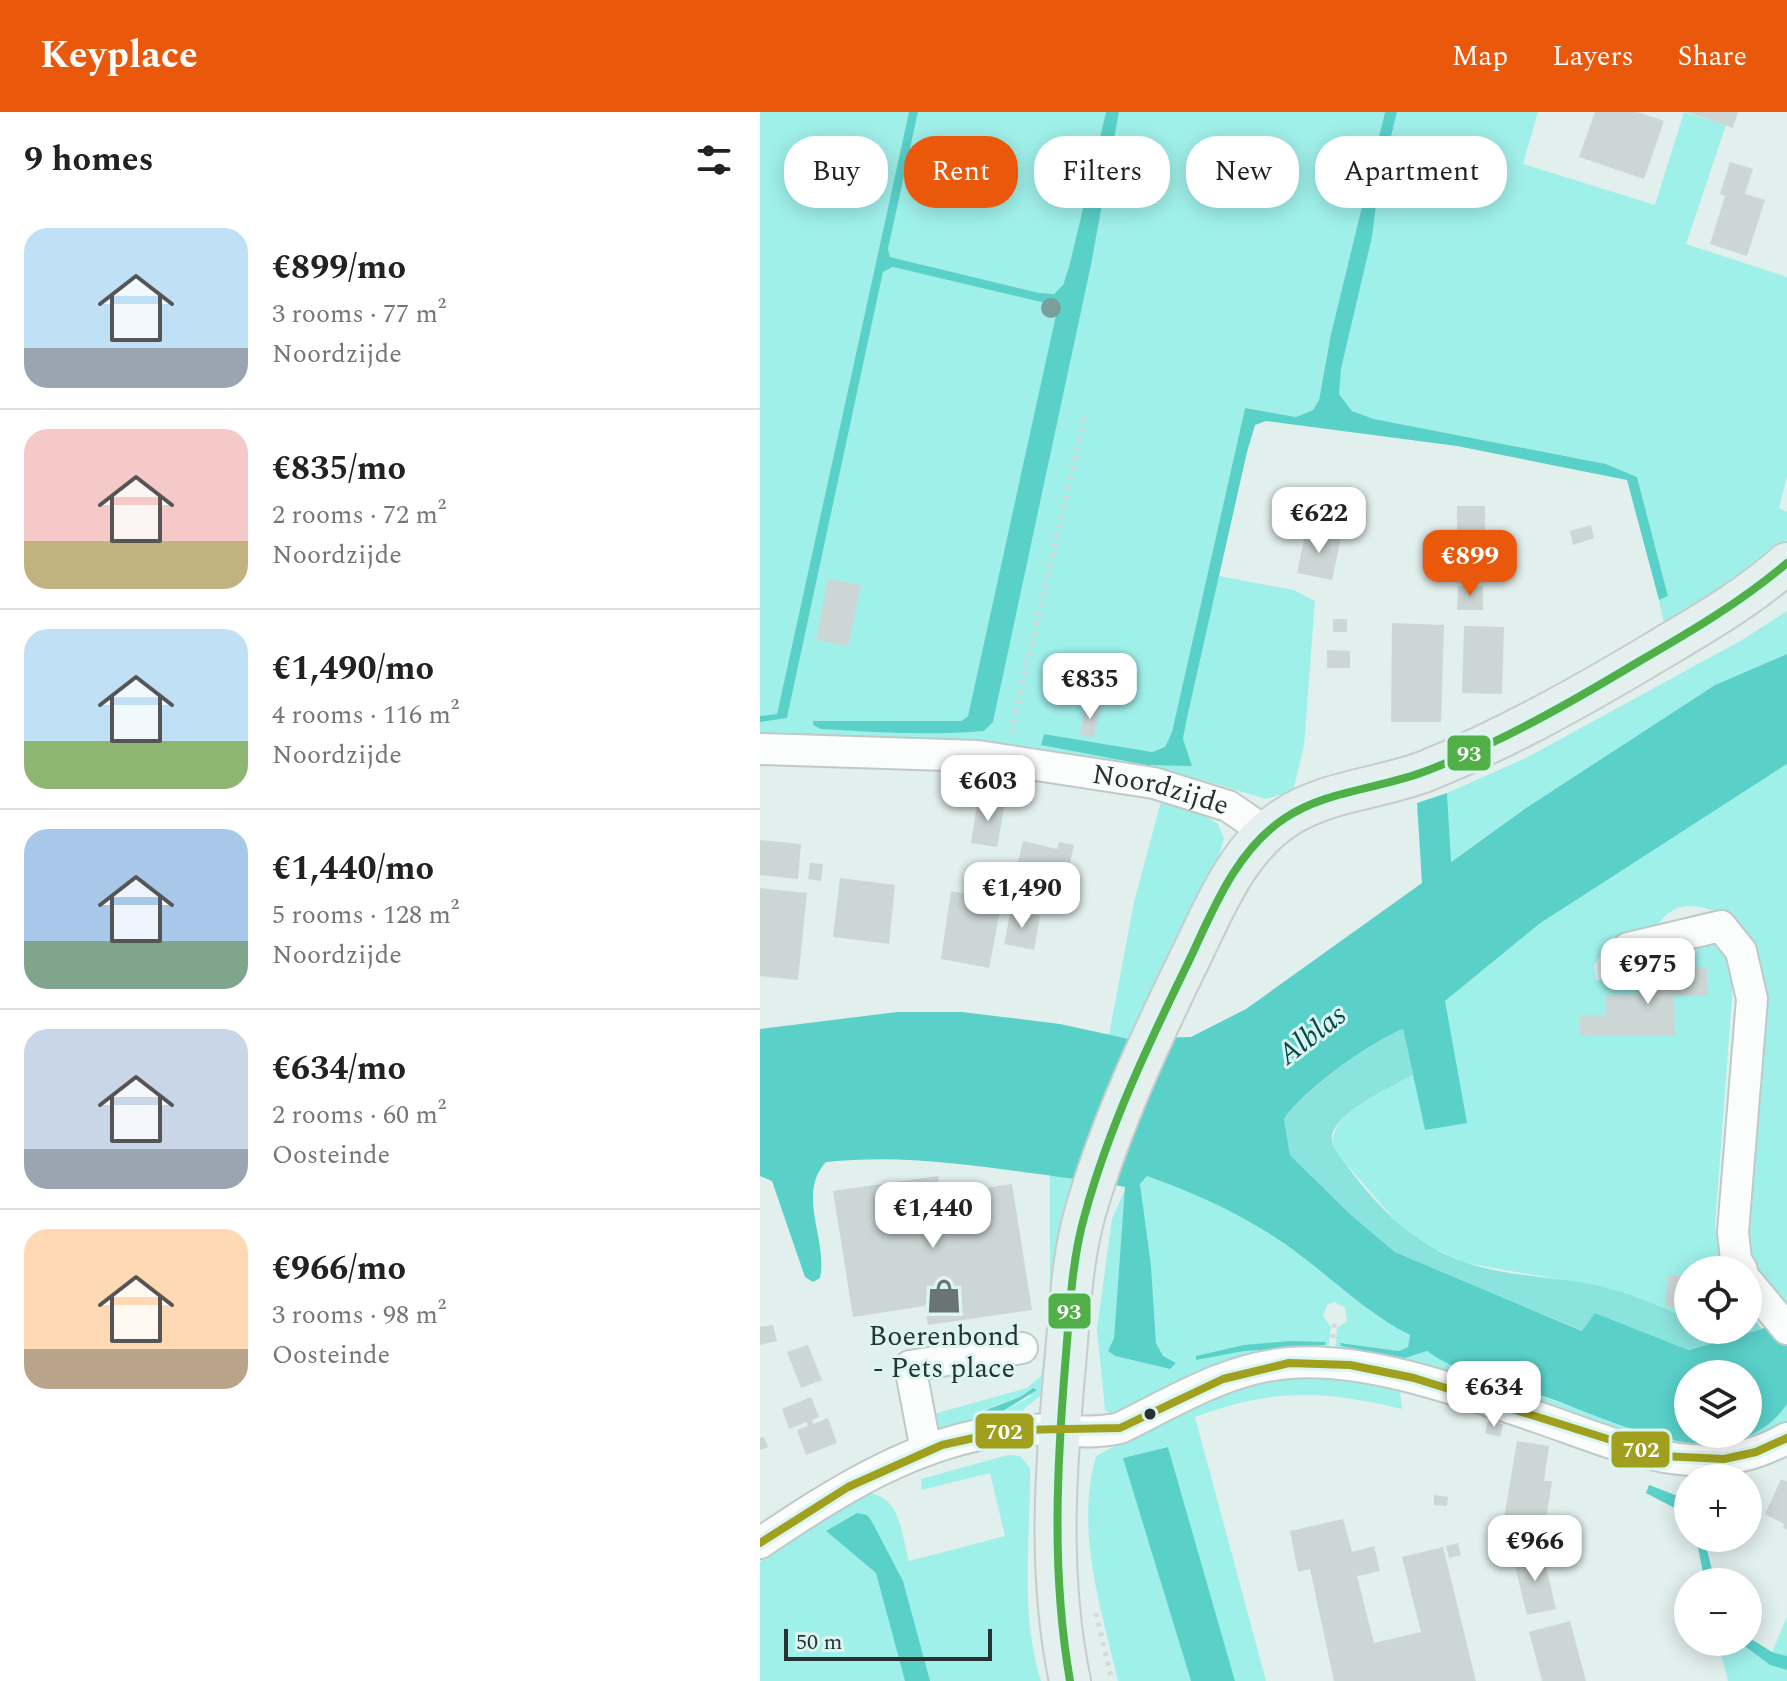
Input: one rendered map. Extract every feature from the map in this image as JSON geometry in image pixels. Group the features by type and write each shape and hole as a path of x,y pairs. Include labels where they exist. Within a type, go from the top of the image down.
{"main road":[{"name":"Noordzijde","path":"1070,1681 1055,1558 1059,1428 1078,1243 1094,1186 1156,1027 1238,865 1266,832 1316,801 1421,773 1501,739 1584,695 1729,607 1787,563"}],"street":[{"name":"Noordzijde","path":"760,749 978,756 1154,783 1228,806 1266,832"},
{"path":"1628,948 1721,926 1741,951 1752,999 1733,1232 1736,1256"},
{"path":"1762,1299 1787,1329"},
{"path":"926,1450 910,1366 1022,1348"},
{"path":"760,1543 821,1502 891,1464 926,1450 1009,1431 1059,1428 1105,1432 1120,1428 1218,1378 1275,1365 1317,1363 1393,1374 1663,1458 1729,1460 1757,1453 1787,1438"}],"path":[{"path":"1004,760 1085,415"}],"shaded area":[{"path":"760,112 909,112 888,208 888,136 784,136 784,208 888,208 777,714 760,716"},
{"path":"918,112 1106,112 1100,136 1034,136 1034,208 1083,208 1063,285 1054,294 1039,294 890,257 888,249 904,176 904,208 1018,208 1018,136 913,136"},
{"path":"1119,112 1385,112 1379,136 1315,136 1315,208 1362,208 1331,334 1319,400 1313,410 1296,417 1245,408 1172,732 1165,747 1152,752 1044,734 1041,744 1187,755 1183,739 1219,576 1294,590 1315,601 1304,746 1293,791 1266,799 1206,781 1166,774 760,739 760,722 787,718 883,272 894,267 1059,305 968,716 961,721 814,721 984,731 993,721 1101,208 1170,208 1170,136 1115,136"},
{"path":"1397,112 1538,112 1523,164 1655,205 1684,112 1726,125 1686,244 1787,277 1787,476 1779,508 1787,512 1787,540 1760,569 1664,624 1659,600 1668,596 1637,477 1606,464 1374,419 1352,411 1338,393 1376,208 1507,208 1507,136 1391,136"},
{"path":"1787,611 1787,654 1715,685 1526,808 1450,862 1447,793 1526,758 1742,640"},
{"path":"1787,764 1787,1308 1762,1283 1762,1256 1749,1256 1737,923 1704,908 1677,908 1650,931 1627,933 1609,940 1594,966 1596,980 1647,977 1646,956 1696,953 1700,942 1707,941 1722,948 1734,969 1715,1227 1722,1256 1674,1256 1674,1313 1608,1288 1465,1263 1428,1246 1401,1227 1333,1149 1339,1124 1349,1113 1374,1095 1413,1075 1425,1129 1445,1001 1539,924"},
{"path":"1162,798 1194,808 1218,824 1224,838 1217,863 1174,940 1129,1039 1109,1035 1134,902"},
{"path":"1403,1029 1413,1075 1353,1110 1337,1125 1332,1136 1340,1157 1385,1211 1429,1246 1446,1255 1499,1271 1618,1291 1674,1312 1674,1344 1708,1344 1687,1350 1595,1313 1583,1331 1395,1252 1351,1215 1290,1155 1284,1119 1339,1068"},
{"path":"1050,1176 1079,1176 1045,1392 1018,1414 932,1431 930,1415 1027,1388 1041,1376 1050,1306","holes":["1033,1388 1030,1397 1003,1411 978,1417 981,1411 1020,1397"]},
{"path":"1147,1176 1201,1197 1252,1223 1301,1256 1377,1315 1410,1335 1408,1347 1399,1351 1341,1343 1405,1358 1427,1351 1478,1379 1538,1395 1637,1430 1674,1434 1674,1447 1335,1353 1337,1328 1347,1321 1345,1307 1334,1302 1327,1305 1323,1316 1331,1327 1328,1352 1182,1380 1111,1414 1105,1410 1097,1329 1112,1219 1126,1187 1114,1338 1108,1351 1115,1356 1170,1369 1156,1343 1151,1265 1140,1184"},
{"path":"1331,1376 1400,1392 1402,1409 1348,1398 1298,1395 1249,1401 1195,1417 1266,1681 1235,1681 1168,1447 1124,1458 1191,1681 1118,1681 1098,1597 1089,1541 1090,1484 1096,1456 1143,1431 1175,1419 1245,1379"},
{"path":"1787,1404 1787,1425 1762,1438 1762,1429"},
{"path":"1008,1455 1020,1456 1030,1468 1028,1602 1034,1654 1041,1681 760,1681 760,1562 783,1542 866,1493 878,1495 893,1508 909,1561 1005,1536 990,1473 922,1490 921,1479","holes":["857,1513 881,1543 894,1566 826,1532"]},
{"path":"1787,1617 1787,1656 1772,1652"},
{"path":"1722,1656 1758,1656 1770,1665 1787,1670 1787,1681 1728,1681"}],"water":[{"path":"909,112 918,112 913,136 904,136 904,176 888,249 890,257 1054,294 1063,285 1083,208 1101,208 993,722 984,731 902,733 821,729 813,725 813,721 961,721 968,716 1058,306 893,267 883,272 787,718 760,722 760,716 777,714"},
{"path":"1106,112 1119,112 1115,136 1100,136"},
{"path":"1385,112 1397,112 1391,136 1379,136"},
{"path":"1362,208 1376,208 1372,237 1341,369 1339,394 1352,411 1374,419 1606,464 1637,477 1668,596 1659,600 1627,480 1457,446 1266,421 1255,425 1247,452 1187,718 1183,739 1192,766 1147,765 1041,745 1044,734 1152,752 1165,747 1172,732 1245,408 1296,417 1313,410 1319,400 1331,334"},
{"name":"Alblas","path":"1787,654 1787,764 1539,924 1445,1001 1467,1123 1425,1130 1403,1029 1373,1044 1339,1068 1294,1107 1284,1119 1290,1155 1351,1215 1395,1252 1582,1331 1595,1313 1688,1350 1709,1344 1762,1344 1762,1329 1787,1308 1787,1404 1763,1428 1762,1360 1674,1360 1674,1440 1634,1430 1468,1372 1427,1351 1405,1358 1341,1346 1340,1343 1399,1351 1408,1347 1410,1335 1377,1315 1285,1244 1252,1223 1147,1176 1140,1184 1151,1265 1156,1343 1163,1356 1176,1363 1170,1369 1115,1356 1108,1351 1114,1338 1125,1187 936,1162 882,1159 826,1162 817,1175 813,1202 820,1248 820,1278 813,1282 805,1277 772,1181 760,1176 760,1029 897,1012 962,1012 1060,1024 1129,1039 1191,1037 1246,1009 1422,883 1417,803 1447,793 1451,862 1526,808 1715,685"},
{"path":"1326,1342 1325,1345 1244,1351 1196,1360 1196,1356 1244,1345"},
{"path":"1033,1388 1037,1390 1003,1411 978,1418 981,1412 1020,1397"},
{"path":"1168,1447 1235,1681 1191,1681 1123,1458"},
{"path":"1649,1485 1674,1495 1674,1508 1646,1493"},
{"path":"857,1513 867,1515 871,1520 903,1581 930,1681 905,1681 876,1573 826,1531"},
{"path":"1699,1552 1708,1552 1712,1568 1702,1568"},
{"path":"1762,1646 1787,1656 1787,1670 1770,1665 1758,1656 1762,1656"}],"building":[{"path":"1595,112 1637,112 1664,121 1644,179 1579,157"},
{"path":"1687,112 1738,112 1733,128"},
{"path":"1730,162 1753,169 1745,194 1765,200 1747,256 1710,244 1725,196 1720,194"},
{"path":"1457,506 1485,506 1485,569 1457,569"},
{"path":"1591,525 1594,538 1573,545 1570,531"},
{"path":"1306,530 1341,537 1332,580 1297,573"},
{"path":"828,579 861,585 848,646 816,640"},
{"path":"1458,586 1483,586 1483,610 1457,610"},
{"path":"1333,619 1347,619 1347,632 1333,632"},
{"path":"1392,623 1444,625 1441,722 1391,722"},
{"path":"1464,626 1504,627 1502,694 1462,693"},
{"path":"1327,650 1350,651 1350,668 1327,668"},
{"path":"1085,704 1100,707 1094,738 1080,735"},
{"path":"978,799 1005,803 997,847 971,843"},
{"path":"760,840 801,844 798,879 760,875"},
{"path":"1023,841 1057,849 1059,842 1074,845 1066,878 1017,867"},
{"path":"810,863 823,864 821,881 808,879"},
{"path":"1018,877 1054,884 1049,906 1014,898"},
{"path":"840,878 895,885 889,944 833,937"},
{"path":"760,888 807,893 798,980 760,976"},
{"path":"951,891 1002,901 989,968 941,959"},
{"path":"1011,910 1040,916 1034,950 1004,944"},
{"path":"1707,967 1708,996 1674,996 1675,1036 1580,1035 1580,1015 1606,1015 1606,995 1655,994 1654,968"},
{"path":"938,1176 940,1195 1012,1184 1032,1310 928,1325 925,1306 853,1317 833,1191"},
{"path":"1668,1275 1674,1276 1674,1307 1665,1306"},
{"path":"773,1325 777,1341 760,1345 760,1327"},
{"path":"808,1345 822,1380 801,1388 787,1352"},
{"path":"811,1397 819,1417 812,1420 813,1424 828,1418 837,1443 806,1455 797,1430 808,1426 807,1422 789,1429 782,1409"},
{"path":"1488,1421 1503,1424 1500,1437 1485,1433"},
{"path":"764,1437 768,1447 760,1450 760,1438"},
{"path":"1517,1441 1549,1446 1544,1481 1552,1481 1543,1538 1502,1531"},
{"path":"1781,1479 1787,1482 1787,1530 1783,1528 1784,1524 1765,1514"},
{"path":"1434,1495 1448,1497 1447,1506 1434,1505"},
{"path":"1343,1519 1352,1552 1374,1546 1380,1571 1357,1576 1374,1643 1421,1632 1402,1557 1443,1547 1476,1681 1334,1681 1310,1569 1298,1572 1290,1531"},
{"path":"1458,1543 1461,1555 1449,1558 1446,1546"},
{"path":"1542,1551 1556,1609 1527,1615 1513,1558"},
{"path":"1570,1621 1586,1681 1542,1681 1529,1632"}],"transit line":[{"name":"93","path":"1070,1681 1060,1599 1058,1477 1070,1301 1081,1231 1095,1182 1130,1087 1216,905 1238,866 1267,832 1301,809 1318,801 1426,771 1508,735 1696,628 1752,591 1787,563"},
{"name":"702","path":"760,1543 848,1487 942,1445 1010,1430 1120,1428 1223,1379 1289,1363 1350,1365 1414,1378 1662,1456 1724,1459 1756,1452 1787,1438"}],"place":[{"name":"Boerenbond - Pets place","path":"944,1296"}]}
